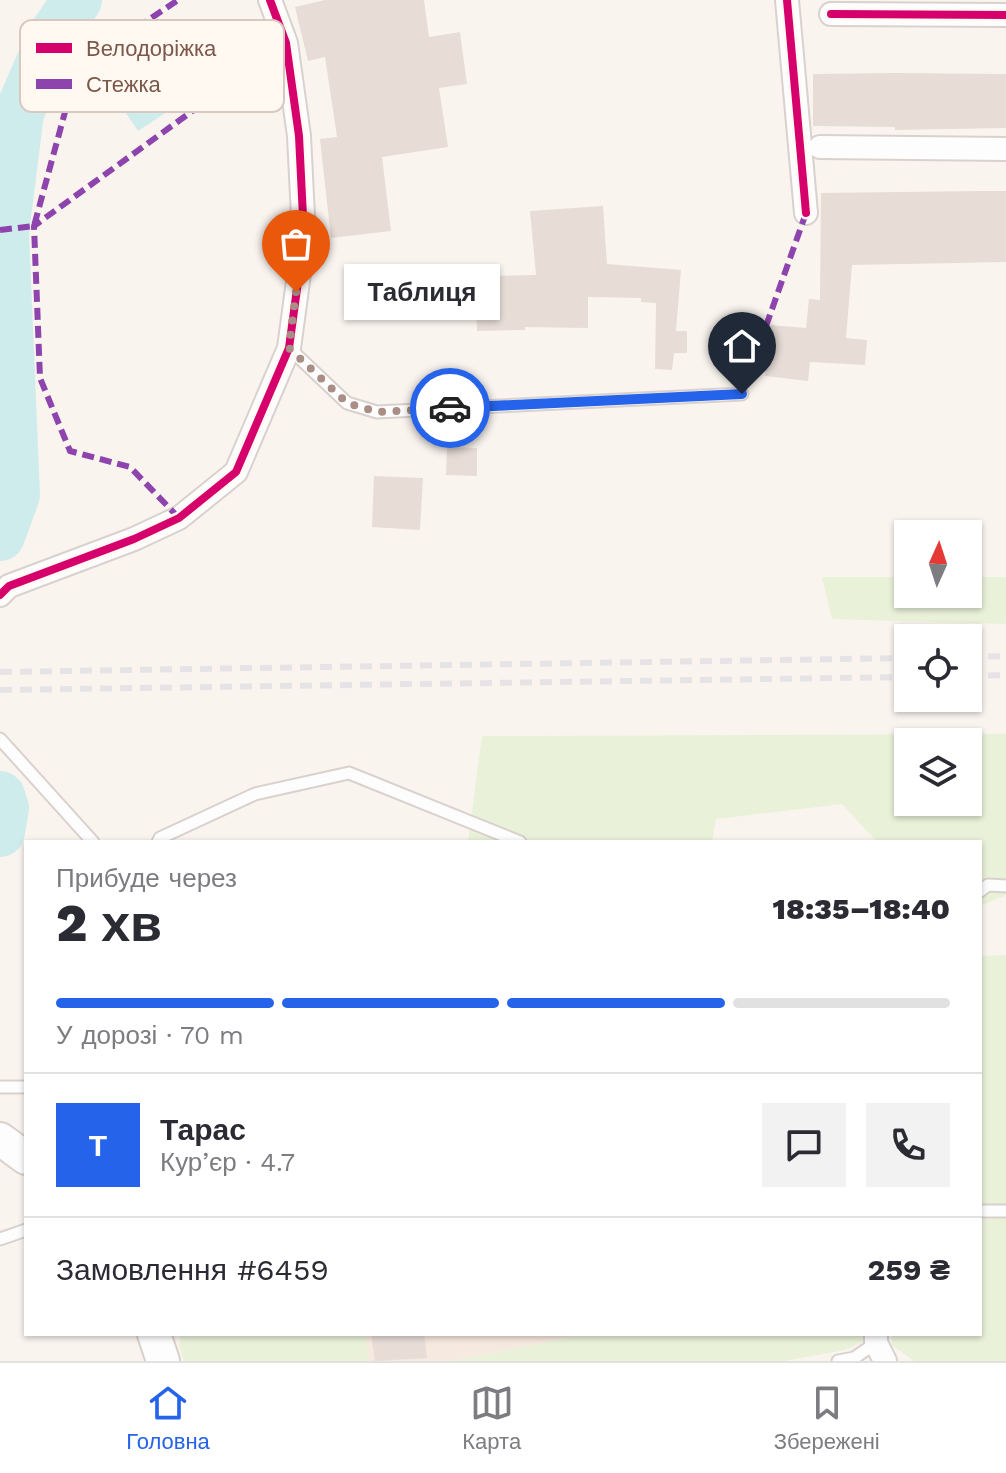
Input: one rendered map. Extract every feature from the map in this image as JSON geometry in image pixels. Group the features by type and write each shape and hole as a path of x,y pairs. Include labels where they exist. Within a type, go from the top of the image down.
{"main road":[{"path":"0,1139 24,1157"},
{"path":"155,1336 163,1361"}],"street":[{"path":"270,0 277,20"},
{"path":"787,0 806,213"},
{"path":"831,14 1006,15"},
{"path":"0,595 9,586 134,539 179,518 236,472 289,348 304,237 299,136 284,38"},
{"path":"820,147 1006,149"}],"lane":[{"path":"289,348 347,403 377,412 742,394"},
{"path":"0,739 91,840"},
{"path":"159,840 255,794 349,773 515,840"},
{"path":"982,890 988,885 1006,886"},
{"path":"0,1087 24,1087"},
{"path":"982,1211 1006,1211"},
{"path":"0,1239 24,1231"},
{"path":"838,1361 854,1358 879,1346"}],"shaded area":[{"path":"365,1336 578,1336 453,1361 369,1361"}],"green space":[{"path":"822,577 894,577 894,608 982,608 982,577 1006,577 1006,624 832,619"},
{"path":"894,734 894,816 982,816 982,734 1006,734 1006,895 982,905 982,840 875,840 842,804 716,819 712,840 468,840 482,736"},
{"path":"1006,955 1006,1361 914,1361 892,1345 892,1336 982,1336 982,956"},
{"path":"181,1336 365,1336 369,1361 184,1361 179,1346"},
{"path":"578,1336 865,1336 865,1341 845,1350 784,1361 453,1361"}],"water":[{"path":"125,112 167,112 138,131"}],"building":[{"path":"325,0 424,0 429,37 460,32 467,84 439,88 448,147 382,157 391,231 331,238 320,139 337,137 325,57 308,61 295,7"},
{"path":"813,74 1006,74 1006,128 895,130 895,127 813,126"},
{"path":"1006,191 1006,262 852,265 846,338 867,340 865,365 810,362 808,381 765,376 770,325 806,328 809,299 820,300 821,193"},
{"path":"603,206 607,264 681,270 676,331 687,331 687,353 674,353 672,370 655,369 656,303 641,302 641,298 588,297 588,328 525,327 525,330 477,331 475,276 536,275 530,211"},
{"path":"447,447 477,448 477,476 446,475"},
{"path":"374,476 423,478 420,530 372,527"},
{"path":"371,1336 424,1336 427,1358 375,1361"}],"waterway":[{"path":"63,20 77,0"},
{"path":"0,536 15,495 4,232 20,111"},
{"path":"0,796 4,808 0,832"}],"railway":[{"path":"982,657 1006,656"},
{"path":"0,672 894,658"},
{"path":"982,676 1006,675"},
{"path":"0,690 894,677"}],"marked path":[{"path":"148,20 178,0"},
{"path":"0,230 34,226 65,112"},
{"path":"179,518 130,467 70,451 40,378 34,226 191,112"},
{"path":"742,394 806,213"}],"cycle path":[{"path":"270,0 277,20"},
{"path":"787,0 806,213"},
{"path":"831,14 1006,15"},
{"path":"0,595 9,586 134,539 179,518 236,472 289,348 304,237 299,136 284,38"}],"way so far":[{"path":"296,292 289,348 347,403 377,412 450,408"}],"place":[{"name":"Таблиця","path":"296,292"}],"route":[{"path":"450,408 742,394"}]}
